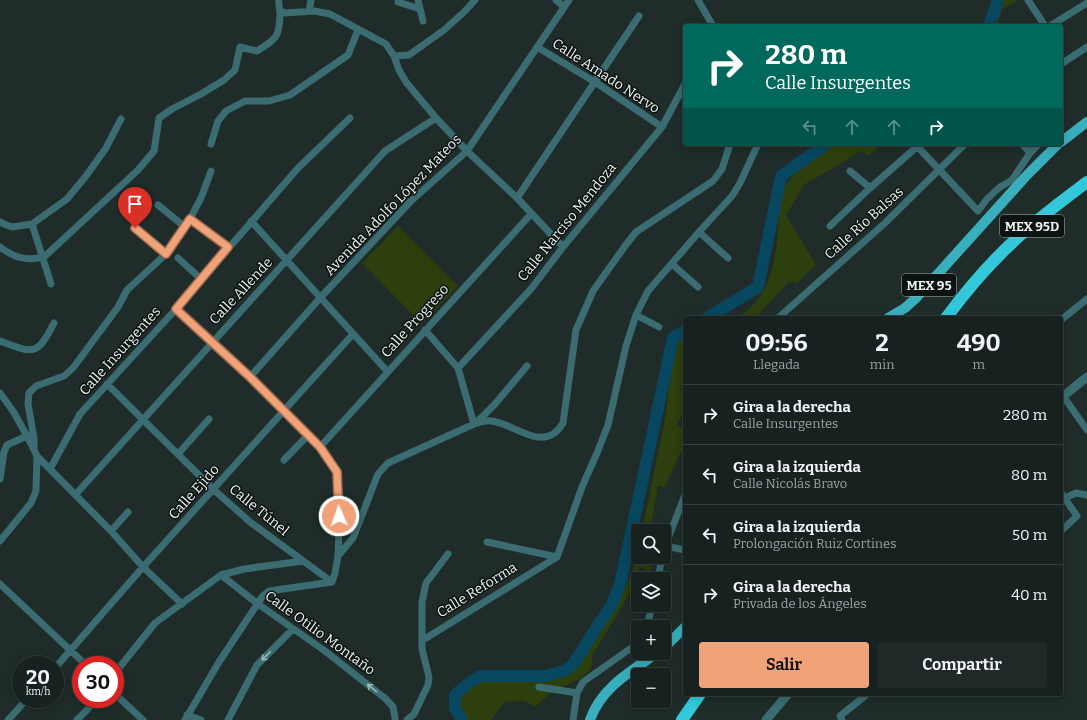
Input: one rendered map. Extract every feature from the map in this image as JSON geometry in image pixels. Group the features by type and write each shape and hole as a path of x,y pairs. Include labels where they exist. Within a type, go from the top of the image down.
{"highway":[{"name":"MEX 95D","path":"948,316 961,298 1001,254 1029,227 1087,182"},
{"name":"MEX 95D","path":"958,316 992,275 1029,238 1087,192"},
{"path":"672,720 689,696"},
{"path":"682,720 699,696"}],"main road":[{"path":"1063,140 1087,122"},
{"name":"MEX 95","path":"891,316 905,308 918,297 1014,185 1028,174 1056,146"},
{"path":"671,641 683,629"},
{"path":"590,720 593,710 602,696 614,684 647,660"}],"street":[{"path":"0,247 12,256 32,259 44,257 138,170 154,151 159,118 172,109 219,84 235,70 240,47 256,51 271,42 278,32 280,11 279,0"},
{"path":"308,11 311,0"},
{"path":"418,0 422,22"},
{"path":"394,56 409,55 444,30 475,0"},
{"path":"556,0 564,7"},
{"name":"Avenida Adolfo López Mateos","path":"250,377 321,297 411,201 467,151 569,0"},
{"path":"698,0 712,24"},
{"path":"1028,0 1044,24"},
{"path":"398,2 420,8"},
{"path":"1053,24 1087,3"},
{"path":"280,11 285,13 308,11 330,14 386,44 394,56 399,70 406,82 436,118 467,151 517,198 563,247"},
{"path":"517,198 639,16"},
{"path":"211,144 218,121 226,111 245,101 269,100 290,95 348,56 358,30"},
{"name":"Calle Amado Nervo","path":"537,47 595,82 662,127"},
{"path":"1063,63 1087,47"},
{"name":"Calle Narciso Mendoza","path":"458,368 531,288 662,127 683,88"},
{"name":"Calle Insurgentes","path":"50,469 80,414 176,309 228,247 298,168 350,118"},
{"name":"Calle Allende","path":"76,494 142,419 385,152 436,118"},
{"path":"0,222 12,227 32,224 67,199 106,148 121,119"},
{"path":"338,556 353,538 378,474 388,463 475,423 485,420 494,421 524,433 543,438 551,436 558,431 563,423 576,330 593,291 636,232 713,181 722,169 729,146"},
{"path":"487,542 557,557 582,487 608,425 626,346 636,315 648,291 732,196 740,183 757,146"},
{"path":"830,226 916,146"},
{"path":"918,146 978,211 987,199 1000,187 1014,185 1030,153 1037,146"},
{"name":"Calle Río Balsas","path":"780,316 885,223 963,146"},
{"path":"1024,146 1030,153"},
{"path":"0,541 31,503 36,491 36,453 28,404 30,393 36,386 64,376 73,368 118,307 127,290 166,254 190,219 201,198 211,171"},
{"path":"850,171 870,188"},
{"path":"158,205 185,226"},
{"name":"Calle Progreso","path":"320,447 387,371 531,214"},
{"path":"190,219 228,247"},
{"path":"251,221 286,262 321,297 387,371"},
{"path":"32,224 44,257 51,284"},
{"path":"135,228 166,254"},
{"path":"699,232 728,258"},
{"path":"178,258 201,279"},
{"path":"672,264 698,287"},
{"path":"1063,318 1087,299"},
{"path":"900,316 905,308"},
{"path":"176,309 213,341 320,447 337,472 339,531 338,556 336,574 332,582 269,591 262,597 219,662 186,718 201,720"},
{"path":"636,315 660,327"},
{"path":"0,341 16,347 31,350 40,346 54,323"},
{"path":"425,330 458,368 475,423"},
{"name":"Calle Ejido","path":"64,658 143,567 354,334"},
{"path":"475,423 494,404 527,366"},
{"path":"1063,395 1087,377"},
{"name":"Calle Túnel","path":"108,384 213,489 250,522 332,582"},
{"path":"0,393 13,411 36,453 111,531 143,567 182,604"},
{"path":"1063,397 1087,430"},
{"path":"178,454 209,419"},
{"path":"284,460 308,435"},
{"path":"0,479 4,452 7,445 27,436"},
{"path":"1063,529 1077,516 1063,495 1076,493 1087,495"},
{"path":"671,530 683,500"},
{"path":"111,531 128,512"},
{"path":"671,548 683,550"},
{"path":"407,720 414,714 428,685 429,677 422,650 422,602 426,583 448,554"},
{"name":"Calle Reforma","path":"423,640 557,557"},
{"path":"124,662 155,623 221,575 244,569 302,561"},
{"name":"Calle Otilio Montaño","path":"221,575 386,699 393,707 396,719"},
{"path":"0,584 77,656"},
{"path":"228,720 257,665 293,629"},
{"path":"573,720 577,692 583,682 631,648"},
{"path":"539,687 577,692"},
{"path":"766,720 786,696"},
{"path":"842,720 840,716 865,696"},
{"path":"124,702 143,720"},
{"path":"8,720 19,708"},
{"path":"77,720 89,708"}],"green space":[{"path":"992,0 1015,0 1016,2 1002,9 998,24 984,24"},
{"path":"833,146 879,146 869,156 861,151 805,184 786,215 816,265 797,283 789,282 757,316 738,316 746,312 755,303 768,281 777,242 781,194 794,175"},
{"path":"398,226 458,286 421,323 362,263"},
{"path":"683,339 683,380 680,390 683,391 683,412 677,425 683,428 683,446 665,487 658,486 651,524 643,524 666,414 669,386 677,342"},
{"path":"635,564 652,565 650,571 639,567 637,572 633,572"},
{"path":"631,575 631,588 629,593 593,654 591,669 580,679 553,691 535,707 524,701 504,702 491,720 462,720 457,710 455,693 462,681 475,676 493,675 539,680 556,675 568,667 617,605"}],"waterway":[{"path":"990,24 998,0"},
{"path":"710,316 758,287 781,176 823,146"},
{"path":"462,720 455,708 455,695 466,685 480,676 546,676 566,670 575,662 611,606 620,585 673,338 683,332"}],"route":[{"path":"135,228 166,254 190,219 228,247 176,309 213,341 320,447 337,472 339,516"}]}
